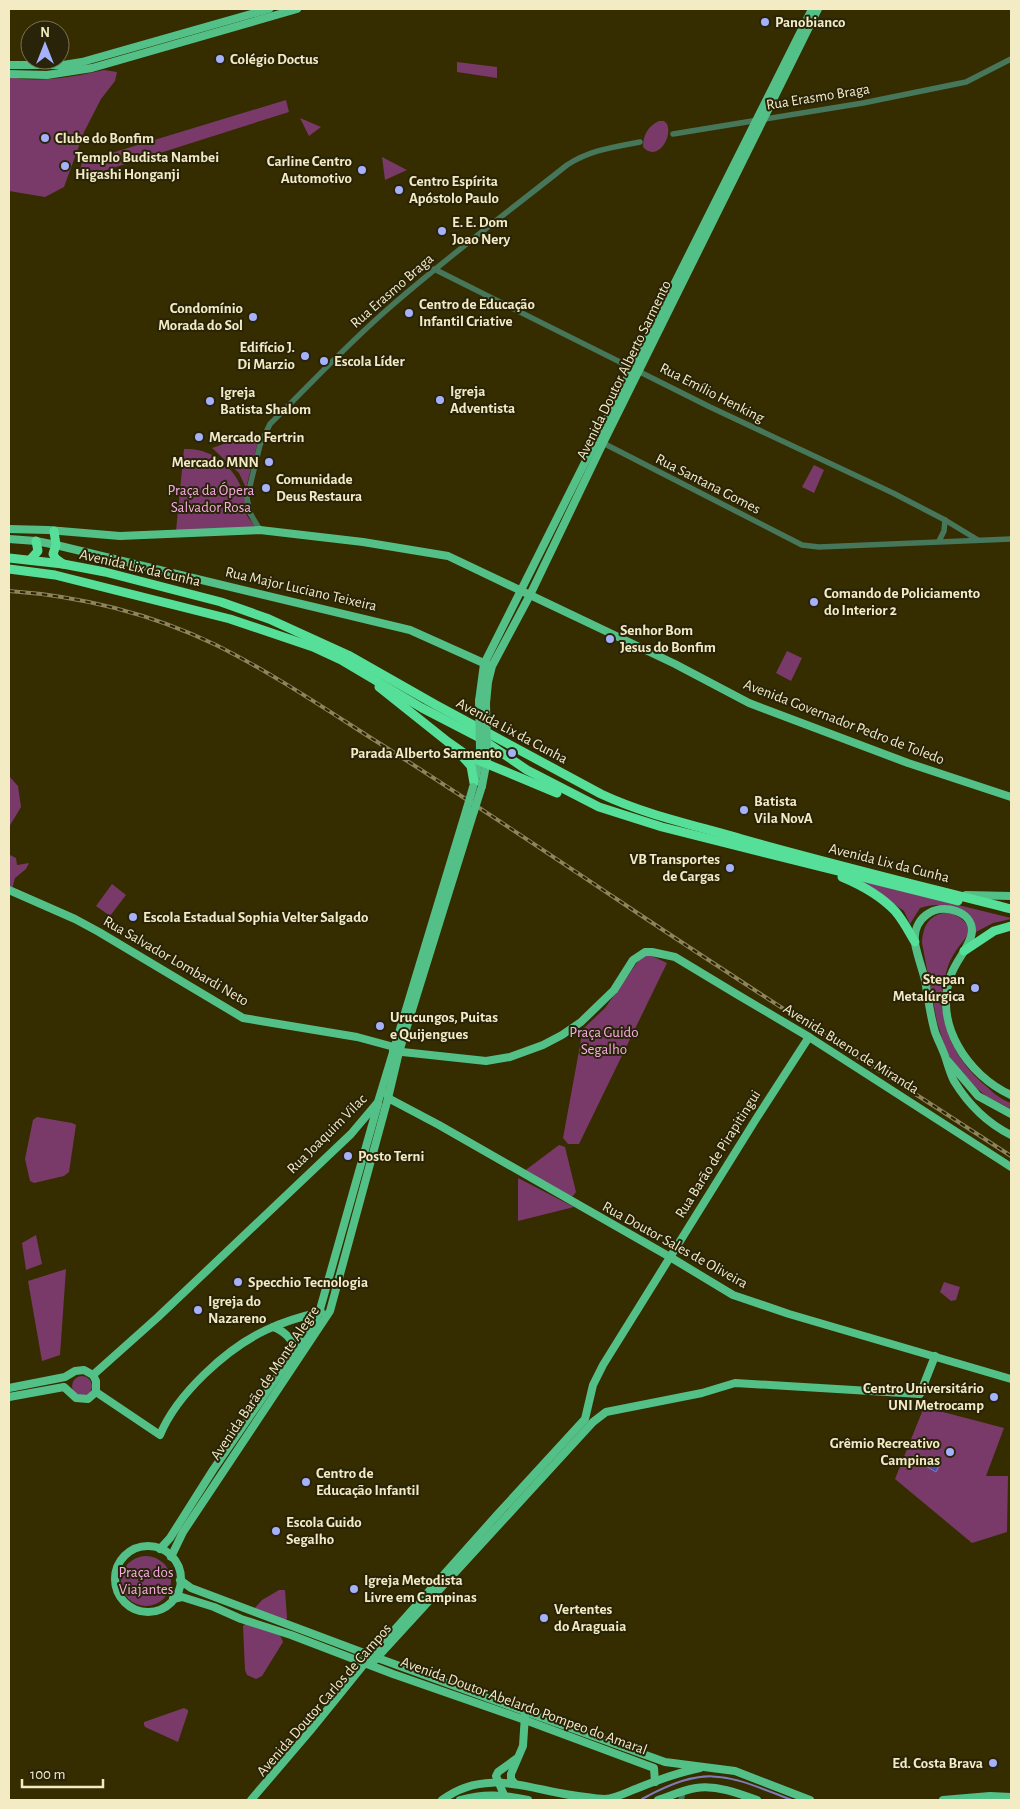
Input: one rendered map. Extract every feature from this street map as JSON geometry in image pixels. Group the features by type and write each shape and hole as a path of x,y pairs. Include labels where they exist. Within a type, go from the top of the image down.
{"highway":[{"path":"54,531 56,545 53,552 54,557 63,564"},
{"path":"30,560 38,551 36,541"},
{"name":"Avenida Lix da Cunha","path":"9,558 63,564 105,572 196,595 269,619 341,652 601,794 649,814 692,825 780,853 808,865 1011,915"},
{"name":"Avenida Lix da Cunha","path":"9,569 55,575 251,625 313,647 341,660 368,677 480,738 527,770 587,802 632,819 956,894 1011,909"},
{"path":"368,677 386,694 468,756 561,794 587,802"},
{"path":"448,742 468,762 476,785"},
{"path":"808,865 848,879 884,901 896,912 915,942"},
{"path":"964,950 994,931 1011,926"}],"main road":[{"path":"9,65 63,65 82,62 269,9"},
{"path":"9,74 46,75 92,68 296,9"},
{"name":"Avenida Doutor Alberto Sarmento","path":"760,119 812,9"},
{"name":"Avenida Doutor Alberto Sarmento","path":"484,751 483,702 488,665 522,591 760,119 818,9"},
{"name":"Avenida Doutor Alberto Sarmento","path":"488,665 530,595 603,443 635,368"},
{"name":"Avenida Governador Pedro de Toledo","path":"9,529 137,536 260,530 363,542 448,556 770,712 908,763 1011,797"},
{"name":"Rua Major Luciano Teixeira","path":"9,539 56,545 410,630 488,665"},
{"name":"Rua Joaquim Vilac","path":"93,1375 158,1317 351,1134 378,1102 397,1048 470,810 483,762 484,751"},
{"name":"Rua Salvador Lombardi Neto","path":"9,890 99,932 243,1018 357,1037 397,1048"},
{"path":"956,894 1011,896"},
{"path":"1011,1095 989,1082 975,1070 963,1055 953,1036 947,1015 946,1000 950,977 971,935 970,923 961,913 945,908 934,910 922,917 915,942 935,1031 950,1074 968,1101 990,1122 1011,1134"},
{"name":"Avenida Bueno de Miranda","path":"397,1048 474,1061 510,1057 543,1045 562,1036 581,1022 614,990 633,960 645,952 652,952 675,957 809,1037 1011,1167"},
{"name":"Rua Barão de Pirapitingui","path":"586,1419 595,1378 756,1118 809,1037"},
{"name":"Rua Joaquim Vilac","path":"388,1098 397,1048"},
{"path":"945,1057 978,1096 1011,1114"},
{"path":"384,1085 388,1098"},
{"name":"Rua Doutor Sales de Oliveira","path":"388,1098 439,1125 670,1257 724,1290 745,1300 1011,1379"},
{"name":"Avenida Barão de Monte Alegre","path":"160,1549 170,1538 213,1470 310,1330 319,1313 373,1139 388,1098"},
{"name":"Avenida Barão de Monte Alegre","path":"171,1557 183,1532 330,1311 373,1139 378,1102"},
{"path":"351,1134 359,1131 373,1139"},
{"path":"96,1392 160,1435 164,1425 181,1402 207,1373 244,1344 273,1327 330,1311"},
{"path":"273,1327 282,1330 289,1337 295,1350"},
{"name":"Avenida Doutor Carlos de Campos","path":"251,1800 367,1664 592,1422 606,1412 702,1393 735,1383 920,1394 935,1356"},
{"path":"9,1388 65,1376 79,1370 93,1375 96,1382 96,1392 88,1399 80,1399 64,1387 9,1398"},
{"path":"590,1404 596,1412 606,1412"},
{"name":"Avenida Doutor Carlos de Campos","path":"374,1657 496,1515 586,1419"},
{"path":"143,1547 160,1549 171,1557 178,1568 180,1587 168,1605 156,1611 142,1612 129,1606 116,1590 115,1583 116,1569 125,1556 143,1547"},
{"name":"Avenida Doutor Abelardo Pompeo do Amaral","path":"180,1580 191,1588 441,1682 654,1768 655,1782"},
{"name":"Avenida Doutor Abelardo Pompeo do Amaral","path":"173,1599 182,1597 214,1607 241,1619 438,1690 525,1716 665,1762 735,1771 810,1800"},
{"name":"Avenida Doutor Carlos de Campos","path":"256,1800 367,1664"},
{"path":"438,1690 441,1682"},
{"path":"515,1784 511,1774 523,1746 525,1716"},
{"path":"504,1795 496,1776 498,1772 518,1758"},
{"path":"442,1800 472,1786 497,1781 570,1796 605,1799 680,1773 705,1767"},
{"path":"658,1800 696,1788 718,1789 739,1793 758,1800"},
{"path":"460,1800 484,1795 504,1795 528,1800"},
{"path":"944,1800 990,1796 1011,1797"},
{"path":"944,1800 951,1800"}],"street":[{"name":"Rua Erasmo Braga","path":"673,134 863,103 966,82 1011,59"},
{"name":"Rua Erasmo Braga","path":"260,530 250,513 247,498 257,453 270,424 364,330 434,269 577,158 598,150 640,142"},
{"name":"Rua Emílio Henking","path":"434,269 710,407 893,493 945,520 978,540"},
{"name":"Rua Santana Gomes","path":"603,443 802,544 819,547 939,541"},
{"path":"945,520 944,531 939,541 1011,539"},
{"path":"681,1800 683,1792"}],"green space":[{"path":"457,62 497,67 497,78 457,72"},
{"name":"Clube do Bonfim","path":"104,70 117,72 115,81 101,99 84,132 64,187 45,197 9,191 9,77 45,79 69,77"},
{"path":"286,100 289,112 78,179 82,162"},
{"path":"300,118 321,127 309,136"},
{"path":"659,121 664,121 667,124 668,136 662,147 658,150 648,151 643,147 645,135 652,125"},
{"path":"382,157 407,170 385,180"},
{"path":"250,435 258,441 246,488 239,473 212,448"},
{"name":"Praça da Ópera Salvador Rosa","path":"184,449 195,449 215,456 231,470 242,488 247,515 258,528 176,531"},
{"path":"814,465 824,470 814,493 802,487"},
{"path":"787,651 802,658 791,681 776,673"},
{"path":"9,776 18,786 21,807 9,827"},
{"path":"10,855 16,858 17,865 29,863 26,869 15,878 12,889 9,887"},
{"path":"861,881 1011,919 993,923 974,933 970,918 952,908 934,905 920,908 910,924 904,911"},
{"path":"112,884 126,895 110,916 96,906"},
{"path":"949,912 965,922 968,933 955,952 946,973 942,1005 944,1021 955,1050 964,1063 995,1094 1011,1103 1011,1109 986,1096 974,1086 947,1054 937,1022 922,943 924,930 929,921 937,915"},
{"name":"Praça Guido Segalho","path":"647,955 667,963 579,1144 568,1144 563,1138 583,1029 605,1008 641,957"},
{"path":"37,1117 76,1125 69,1172 64,1176 34,1183 30,1181 25,1159 33,1120"},
{"path":"559,1145 565,1147 576,1192 573,1196 569,1197 523,1172"},
{"path":"518,1178 574,1207 518,1221"},
{"path":"36,1235 42,1264 26,1270 22,1243"},
{"path":"66,1269 60,1355 42,1361 28,1281"},
{"path":"944,1282 960,1287 956,1300 951,1301 940,1292"},
{"path":"82,1376 89,1379 92,1386 89,1393 82,1396 75,1393 72,1386 75,1379"},
{"name":"Grêmio Recreativo Campinas","path":"924,1407 1004,1428 986,1476 1008,1476 1007,1532 972,1543 895,1479"},
{"name":"Praça dos Viajantes","path":"146,1556 164,1563 171,1581 164,1599 146,1606 128,1599 121,1581 128,1563"},
{"path":"279,1590 285,1590 287,1618 285,1621 253,1610 262,1600"},
{"path":"245,1624 279,1635 283,1642 262,1676 256,1679 247,1675 245,1670 243,1626"},
{"path":"184,1708 188,1712 178,1742 144,1725 144,1722"}],"shaded area":[{"path":"923,1456 940,1464 936,1472 919,1462"}],"waterway":[{"path":"642,1799 684,1780 717,1777 750,1784 792,1800"}],"railway":[{"path":"9,591 62,597 115,608 192,634 256,666 433,777 1011,1156"}],"place":[{"name":"Panobianco","path":"765,22"},
{"name":"Colégio Doctus","path":"220,59"},
{"name":"Clube do Bonfim","path":"45,138"},
{"name":"Templo Budista Nambei Higashi Honganji","path":"65,166"},
{"name":"Carline Centro Automotivo","path":"362,170"},
{"name":"Centro Espírita Apóstolo Paulo","path":"399,190"},
{"name":"E. E. Dom Joao Nery","path":"442,231"},
{"name":"Centro de Educação Infantil Criative","path":"409,313"},
{"name":"Condomínio Morada do Sol","path":"253,317"},
{"name":"Edifício J. Di Marzio","path":"305,356"},
{"name":"Escola Líder","path":"324,361"},
{"name":"Igreja Adventista","path":"440,400"},
{"name":"Igreja Batista Shalom","path":"210,401"},
{"name":"Mercado Fertrin","path":"199,437"},
{"name":"Mercado MNN","path":"269,462"},
{"name":"Comunidade Deus Restaura","path":"266,488"},
{"name":"Comando de Policiamento do Interior 2","path":"814,602"},
{"name":"Senhor Bom Jesus do Bonfim","path":"610,639"},
{"name":"Parada Alberto Sarmento","path":"512,753"},
{"name":"Batista Vila NovA","path":"744,810"},
{"name":"VB Transportes de Cargas","path":"730,868"},
{"name":"Escola Estadual Sophia Velter Salgado","path":"133,917"},
{"name":"Stepan Metalúrgica","path":"975,988"},
{"name":"Urucungos, Puitas e Quijengues","path":"380,1026"},
{"name":"Posto Terni","path":"348,1156"},
{"name":"Specchio Tecnologia","path":"238,1282"},
{"name":"Igreja do Nazareno","path":"198,1310"},
{"name":"Centro Universitário UNI Metrocamp","path":"994,1397"},
{"name":"Grêmio Recreativo Campinas","path":"950,1452"},
{"name":"Centro de Educação Infantil","path":"306,1482"},
{"name":"Escola Guido Segalho","path":"276,1531"},
{"name":"Igreja Metodista Livre em Campinas","path":"354,1589"},
{"name":"Vertentes do Araguaia","path":"544,1618"},
{"name":"Ed. Costa Brava","path":"993,1763"}]}
